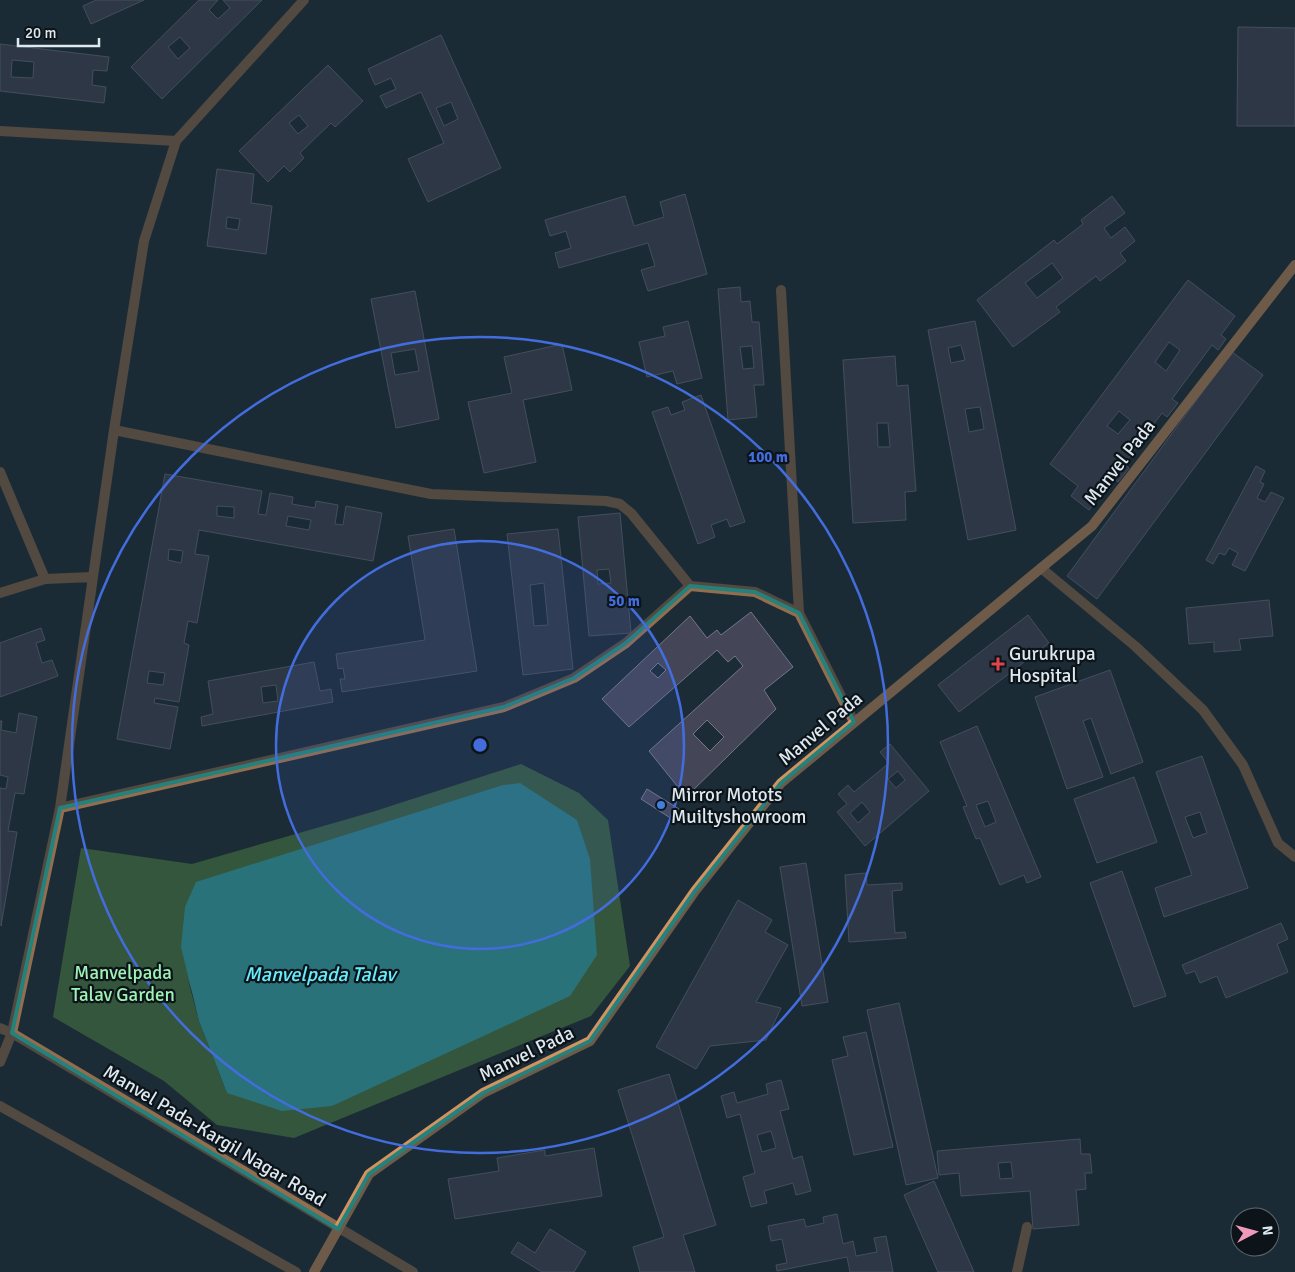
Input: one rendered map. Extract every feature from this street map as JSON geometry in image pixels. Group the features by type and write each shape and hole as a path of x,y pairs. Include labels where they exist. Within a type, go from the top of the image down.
{"main road":[{"name":"Manvel Pada","path":"314,1272 369,1174 483,1093 590,1041 695,892 781,783 1092,526 1295,265"}],"street":[{"path":"0,1062 12,1033 60,808 114,430 144,241 176,141 304,0"},
{"path":"0,131 176,141"},
{"path":"781,290 799,613 854,722"},
{"path":"114,430 431,494 606,501 620,504 631,513 690,586 755,592 799,613"},
{"path":"0,472 45,579"},
{"path":"1041,568 1135,646 1203,710 1243,765 1278,843 1295,857"},
{"path":"0,593 45,579 93,577"},
{"path":"60,808 504,707 574,678 626,643 690,586"},
{"name":"Manvel Pada-Kargil Nagar Road","path":"0,1028 12,1033 413,1272"},
{"path":"0,1106 296,1272"},
{"path":"1017,1272 1027,1228"}],"highlighted area":[{"path":"690,586 755,592 799,613 854,722 781,783 695,891 590,1041 483,1093 369,1174 338,1229 12,1033 60,808 504,707 574,678 626,643"}],"green space":[{"name":"Manvelpada Talav","path":"521,764 579,793 608,820 630,966 591,1016 294,1138 217,1125 164,1081 53,1017 81,848 192,864 372,812","holes":["188,980 227,1093 199,1021"]}],"water":[{"name":"Manvelpada Talav","path":"520,783 577,820 590,859 597,955 570,996 332,1106 282,1111 227,1093 199,1021 181,947 185,907 196,882 503,785"}],"building":[{"path":"96,0 144,0 91,24 83,6"},
{"path":"199,0 218,0 209,10 218,19 230,8 223,0 262,0 162,99 131,67","holes":["180,37 190,48 178,59 168,47"]},
{"path":"1238,27 1295,28 1295,126 1237,126"},
{"path":"441,35 501,168 428,202 408,159 444,143 421,92 386,108 380,96 396,89 391,78 375,85 368,69","holes":["451,102 458,119 444,126 436,108"]},
{"path":"0,44 109,57 107,71 93,70 92,85 106,87 104,103 0,91","holes":["12,60 34,62 33,78 11,77"]},
{"path":"328,65 363,101 335,127 331,123 300,153 304,158 290,172 284,166 268,182 239,151","holes":["299,115 308,126 298,134 289,123"]},
{"path":"217,169 254,174 251,203 272,206 266,254 207,246","holes":["227,217 240,219 238,230 226,228"]},
{"path":"685,194 707,274 648,291 641,270 655,266 648,243 559,268 555,253 571,248 566,231 550,236 545,220 625,196 634,226 664,217 660,202"},
{"path":"1112,196 1125,213 1104,228 1111,238 1125,227 1135,241 1120,253 1126,261 1100,281 1096,276 1056,307 1060,312 1013,347 977,300 1054,240 1057,244 1083,224 1081,220","holes":["1052,263 1063,278 1037,298 1025,283"]},
{"path":"1188,280 1235,316 1221,335 1226,339 1218,350 1212,345 1172,399 1178,403 1167,417 1162,413 1124,464 1129,468 1118,482 1113,478 1089,510 1071,496 1078,486 1050,464","holes":["1169,342 1180,350 1166,371 1155,362","1119,411 1130,420 1118,434 1107,426"]},
{"path":"740,287 741,302 750,301 752,322 759,322 764,385 754,385 757,417 728,420 718,289","holes":["752,346 754,368 743,369 740,347"]},
{"path":"415,291 439,419 396,428 371,299","holes":["415,349 419,371 395,375 391,353"]},
{"path":"688,321 702,378 677,384 673,371 647,377 639,342 665,336 663,327"},
{"path":"975,321 1016,530 968,540 928,330","holes":["961,345 965,360 951,363 948,348","980,407 984,429 969,432 965,409"]},
{"path":"562,344 572,390 523,400 536,462 484,473 468,402 512,393 504,357"},
{"path":"1232,352 1263,375 1097,599 1067,576"},
{"path":"895,356 897,386 908,385 916,491 905,492 906,520 853,523 843,360","holes":["877,423 888,423 890,447 878,447"]},
{"path":"701,395 745,522 730,527 727,519 711,525 715,537 698,544 652,412 668,407 671,415 685,410 682,402"},
{"path":"1256,466 1265,471 1260,482 1264,484 1257,498 1265,502 1271,492 1284,498 1245,571 1232,565 1238,553 1229,548 1225,555 1219,553 1213,564 1206,560"},
{"path":"165,474 262,491 258,514 266,515 270,493 293,497 292,504 315,508 316,501 338,505 335,524 343,525 346,506 382,513 373,561 199,530 195,554 209,556 197,623 188,621 184,643 189,645 179,702 155,698 154,703 178,707 170,749 117,739","holes":["217,506 234,507 234,518 217,516","288,516 311,520 309,530 286,526","169,549 183,551 181,563 168,560","149,671 165,673 163,685 147,683"]},
{"path":"620,513 631,633 589,636 578,517","holes":["609,569 611,583 598,584 597,570"]},
{"path":"454,529 477,671 342,692 340,679 345,679 343,668 338,669 336,654 425,640 408,536"},
{"path":"558,529 573,669 523,675 507,534","holes":["544,583 548,625 534,626 530,585"]},
{"path":"1269,600 1273,636 1239,639 1241,650 1214,652 1214,642 1189,644 1186,608"},
{"path":"751,612 793,667 764,690 776,709 686,797 649,751 743,666 735,656 728,662 717,650 629,727 602,699 690,616 707,638 717,630 721,635","holes":["658,663 666,670 658,678 650,671","707,720 724,737 710,751 693,734"]},
{"path":"1028,615 1049,643 959,712 938,685"},
{"path":"41,628 45,640 36,643 42,663 52,660 58,676 0,697 0,643"},
{"path":"314,662 320,691 331,689 333,702 202,726 201,717 213,714 208,681","holes":["276,685 278,701 263,703 261,687"]},
{"path":"1110,670 1143,762 1111,774 1091,718 1083,721 1103,777 1067,789 1035,697"},
{"path":"19,713 37,717 24,794 15,793 8,831 17,832 1,926 0,788 6,789 8,777 0,775 0,721 2,721 1,730 16,733"},
{"path":"977,726 1041,877 1027,883 1024,875 1000,885 980,838 976,839 963,807 967,806 940,742","holes":["988,801 996,822 985,827 976,805"]},
{"path":"890,744 929,791 865,846 837,812 847,804 838,794 848,785 854,792 889,763 880,752","holes":["898,771 905,780 896,788 888,779","862,802 870,812 858,823 850,813"]},
{"path":"1202,756 1248,888 1164,917 1155,888 1192,875 1156,772","holes":["1200,812 1207,833 1193,838 1185,817"]},
{"path":"1134,777 1157,842 1097,863 1074,799"},
{"name":"Mirror Motots Muiltyshowroom","path":"647,789 682,811 675,821 641,799"},
{"path":"806,863 828,1002 802,1006 780,867"},
{"path":"1122,871 1166,996 1134,1007 1090,883"},
{"path":"866,873 867,885 902,883 902,890 892,891 895,933 905,932 906,938 849,942 845,875"},
{"path":"738,900 772,920 765,932 788,945 756,1002 781,1008 766,1040 710,1046 696,1069 656,1047"},
{"path":"1281,923 1288,939 1277,944 1288,972 1226,998 1217,976 1200,983 1195,971 1186,974 1182,965"},
{"path":"899,1003 938,1178 906,1185 867,1010"},
{"path":"866,1032 893,1147 854,1155 832,1060 848,1056 843,1037"},
{"path":"669,1074 716,1225 683,1235 695,1272 640,1272 633,1247 664,1237 618,1090"},
{"path":"781,1080 789,1109 780,1111 793,1159 802,1156 811,1191 796,1195 793,1183 764,1191 767,1203 751,1207 743,1177 755,1173 740,1114 727,1118 721,1096 734,1092 737,1103 768,1094 766,1084","holes":["771,1131 776,1148 762,1152 757,1135"]},
{"path":"1080,1139 1081,1154 1090,1154 1092,1173 1085,1173 1086,1189 1076,1190 1079,1225 1033,1229 1030,1191 961,1196 959,1173 939,1175 937,1151","holes":["1011,1162 1013,1178 1000,1179 998,1163"]},
{"path":"594,1148 602,1196 455,1219 448,1179 499,1171 497,1158 545,1150 545,1156"},
{"path":"934,1181 974,1272 938,1272 904,1195"},
{"path":"837,1214 843,1244 853,1241 856,1256 877,1252 874,1238 886,1236 893,1272 850,1272 847,1257 777,1271 776,1265 787,1263 782,1239 771,1241 768,1226 804,1219 806,1227 824,1223 823,1217"},
{"path":"550,1229 586,1252 574,1272 542,1272 511,1253 518,1242 535,1253"}],"place":[{"name":"Gurukrupa Hospital","path":"998,664"},
{"name":"Mirror Motots Muiltyshowroom","path":"661,805"}],"park label":[{"name":"Manvelpada Talav Garden","path":"123,983"}]}
